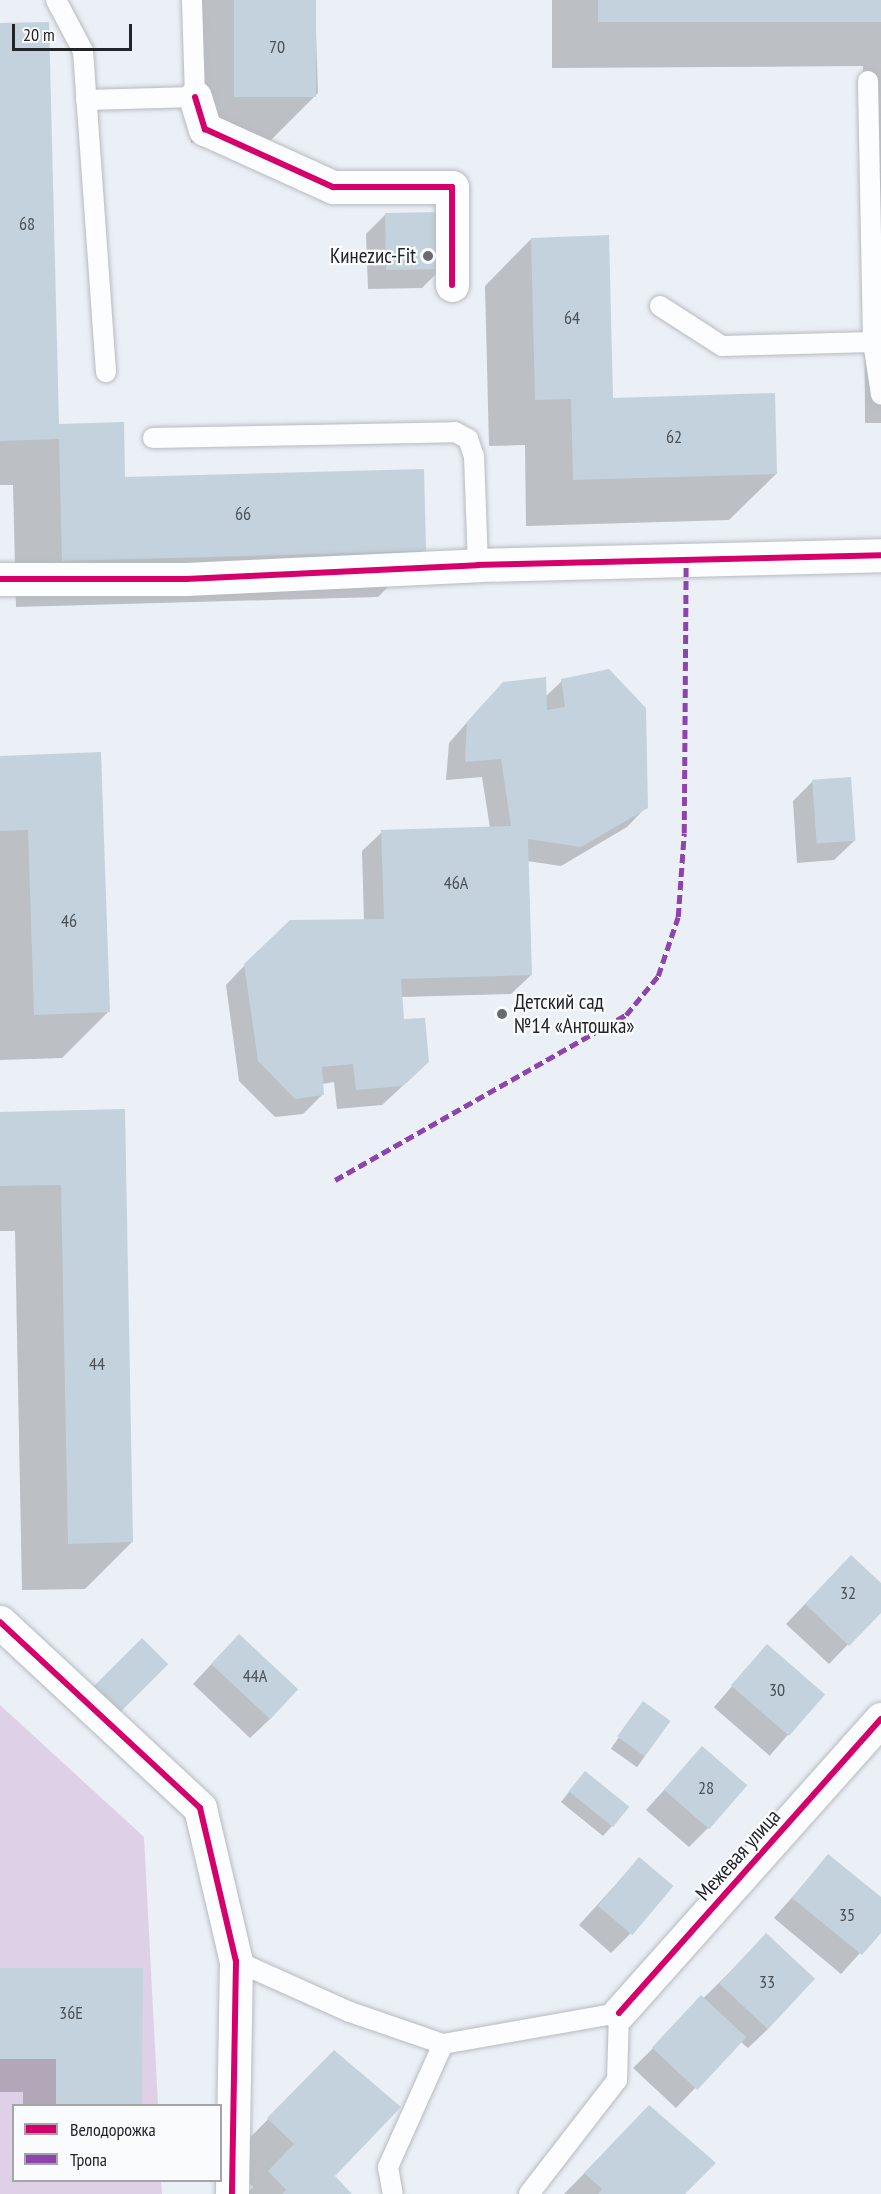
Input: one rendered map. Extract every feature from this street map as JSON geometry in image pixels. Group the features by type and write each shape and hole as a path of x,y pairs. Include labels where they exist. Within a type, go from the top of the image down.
{"street":[{"path":"195,97 205,129 333,187 452,187 452,285"},
{"path":"0,579 186,579 478,565 881,555"},
{"path":"0,1622 200,1808 236,1961 232,2194"},
{"name":"Межевая улица","path":"619,2013 881,1719"}],"lane":[{"path":"56,0 83,51 106,372"},
{"path":"87,100 195,97 192,0"},
{"path":"868,81 873,342 881,394"},
{"path":"660,306 722,346 873,342"},
{"path":"153,438 455,432 468,440 474,456 478,565"},
{"path":"236,1961 350,2012 443,2044 619,2013 618,2080 529,2194"},
{"path":"393,2194 388,2167 443,2044"}],"shaded area":[{"path":"0,1705 144,1837 158,2104 12,2104 12,2182 161,2182 162,2194 0,2194"}],"building":[{"path":"234,0 316,0 316,97 234,97"},
{"path":"598,0 881,0 881,22 598,22"},
{"path":"49,22 59,424 124,422 125,477 424,469 426,551 62,561 59,439 0,441 0,23"},
{"path":"442,212 443,269 386,270 385,213"},
{"path":"609,235 613,398 775,393 777,474 573,480 571,399 535,400 531,238"},
{"path":"609,669 646,708 648,808 581,847 528,839 532,975 401,979 404,1019 425,1018 429,1062 403,1086 356,1090 353,1064 322,1067 324,1095 295,1099 258,1061 244,964 290,920 384,919 381,830 511,826 501,759 465,762 467,722 503,682 546,677 547,710 565,707 561,679"},
{"path":"101,752 110,1012 34,1015 28,830 0,831 0,756"},
{"path":"851,777 855,841 817,844 812,780"},
{"path":"125,1109 133,1542 68,1544 61,1185 0,1186 0,1112"},
{"path":"851,1555 881,1583 881,1613 849,1646 805,1604"},
{"path":"239,1634 298,1689 270,1719 211,1664"},
{"path":"142,1638 168,1664 119,1713 93,1687"},
{"path":"767,1644 825,1695 789,1736 731,1686"},
{"path":"643,1701 671,1721 645,1757 617,1737"},
{"path":"702,1746 747,1785 709,1829 664,1790"},
{"path":"585,1771 629,1807 613,1827 569,1791"},
{"path":"828,1854 881,1897 881,1933 862,1955 792,1898"},
{"path":"639,1857 673,1886 632,1935 598,1906"},
{"path":"766,1933 815,1979 768,2029 719,1983"},
{"path":"0,1968 143,1968 142,2104 56,2104 56,2059 0,2059"},
{"path":"701,1995 746,2037 697,2090 652,2048"},
{"path":"334,2050 401,2107 335,2176 352,2194 282,2194 286,2190 268,2171 294,2144 267,2118"},
{"path":"649,2105 716,2163 685,2194 598,2194 602,2189 584,2173"}],"marked path":[{"path":"335,1180 626,1015 658,976 678,917 684,833 686,560"}],"cycle path":[{"path":"195,97 205,129 333,187 452,187 452,285"},
{"path":"0,579 186,579 478,565 881,555"},
{"path":"0,1622 200,1808 236,1961 232,2194"},
{"path":"619,2013 881,1719"}],"place":[{"name":"Кинеzис-Fit","path":"428,256"},
{"name":"Детский сад №14 «Антошка»","path":"502,1014"}]}
